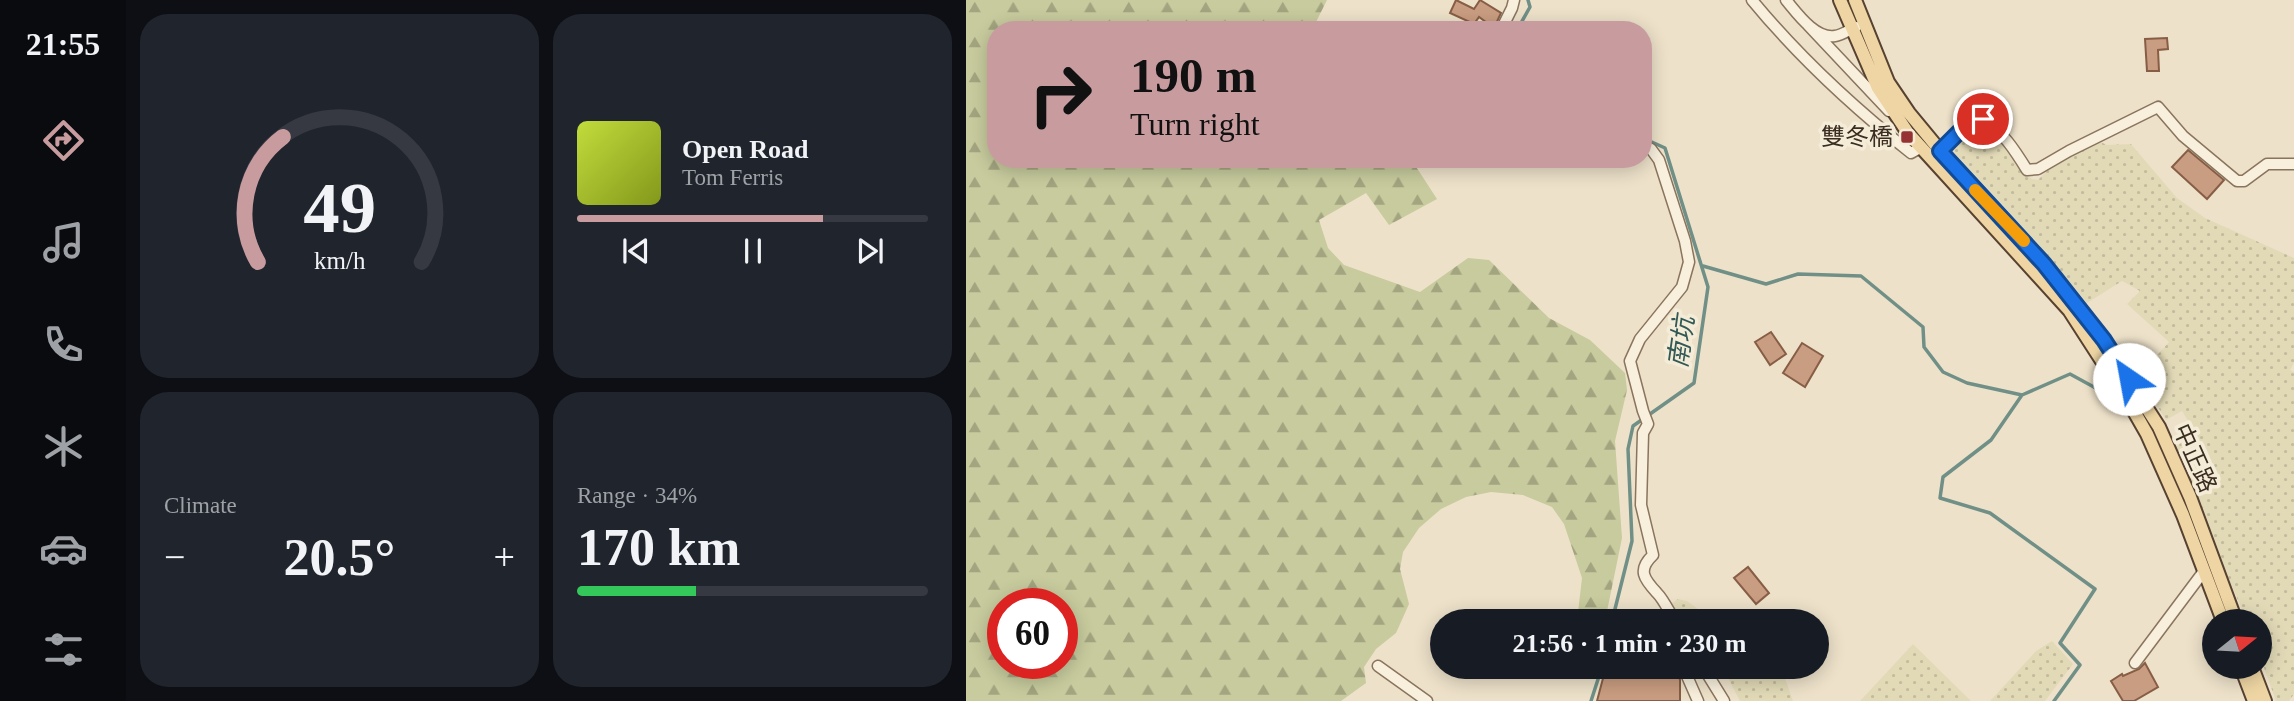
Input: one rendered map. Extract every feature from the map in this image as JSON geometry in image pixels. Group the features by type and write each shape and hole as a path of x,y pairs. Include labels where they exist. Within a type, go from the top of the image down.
{"main road":[{"name":"中正路","path":"1840,0 1878,88 1905,128 1920,148 2069,310 2147,434 2183,515 2219,609"},
{"name":"中正路","path":"1855,0 1888,82 1909,113 1940,151 2047,268 2104,340 2159,427 2190,497 2232,609"},
{"path":"2246,679 2254,701"},
{"path":"2257,679 2265,701"}],"street":[{"path":"1506,21 1514,0"},
{"path":"1752,0 1780,34 1877,126 1911,153 1920,148"},
{"path":"1786,0 1905,128"},
{"path":"1808,25 1826,36 1837,36 1864,25"},
{"path":"1940,151 1970,121 1983,119 1998,129 2027,170 2038,169 2069,150 2158,107 2183,136 2237,181 2244,181 2267,164 2294,164"},
{"path":"1652,151 1658,160 1685,241 1689,262 1682,287 1640,339 1630,361 1648,424 1643,433 1642,505 1653,555 1646,563 1644,575 1648,586 1657,593 1667,609"},
{"path":"2135,663 2204,570"},
{"path":"1378,666 1427,701"},
{"path":"1688,679 1698,701"},
{"path":"1710,679 1724,701"}],"shaded area":[{"path":"1982,124 1988,127 2008,146 2028,176 2038,180 2057,161 2096,140 2107,145 2131,144 2177,198 2205,218 2294,258 2294,363 2290,370 2294,372 2294,694 2289,701 2276,701 2268,679 2272,679 2272,609 2242,609 2196,504 2176,447 2195,432 2182,411 2166,420 2138,376 2169,342 2127,304 2140,291 2122,281 2087,303 2043,249 1952,150 1973,126"},
{"path":"1678,599 1687,601 1698,609 1675,609 1672,603"},
{"path":"2052,641 2073,664 2045,701 1990,701 2036,651"},
{"path":"1913,644 1971,701 1860,701"},
{"path":"1729,679 1785,679 1793,701 1740,701"}],"green space":[{"path":"966,0 1327,0 1316,21 987,21 987,168 1417,168 1437,199 1389,225 1366,193 1319,220 1328,248 1344,265 1420,292 1468,258 1489,260 1549,318 1590,340 1625,373 1627,390 1615,441 1622,538 1607,609 1578,609 1582,578 1564,524 1552,507 1523,495 1491,492 1466,497 1441,509 1419,528 1403,552 1400,569 1409,604 1396,633 1376,649 1364,667 1366,683 1341,701 966,701"}],"building":[{"path":"1456,0 1474,9 1480,0 1501,13 1497,21 1484,21 1479,17 1476,21 1467,21 1450,13"},
{"path":"2167,38 2168,49 2158,50 2159,71 2147,71 2145,39"},
{"path":"2188,150 2224,180 2207,199 2172,167"},
{"path":"1771,332 1786,354 1770,365 1755,342"},
{"path":"1802,343 1823,356 1805,387 1783,373"},
{"path":"1748,567 1769,593 1756,604 1734,578"},
{"path":"2145,663 2158,687 2134,701 2123,701 2111,681 2122,674 2123,676 2139,669"},
{"path":"1603,679 1680,680 1680,701 1597,701"}],"waterway":[{"name":"南坑","path":"1522,21 1530,7 1528,0"},
{"name":"南坑","path":"1615,609 1632,541 1628,449 1633,426 1694,383 1708,287 1665,148 1652,142"},
{"path":"1703,266 1766,284 1798,274 1861,276 1923,327 1924,347 1943,372 1967,383 2022,395 1991,440 1943,477 1940,498 1990,513 2095,589 2060,643 2080,665 2054,701"},
{"path":"2022,395 2070,374 2103,392"},
{"name":"南坑","path":"1591,701 1598,679"}],"slow traffic":[{"path":"1975,190 2024,241"}],"place":[{"name":"雙冬橋","path":"1907,137"}],"route":[{"path":"1983,119 1970,121 1940,151 2044,264 2104,340 2129,379"}]}
